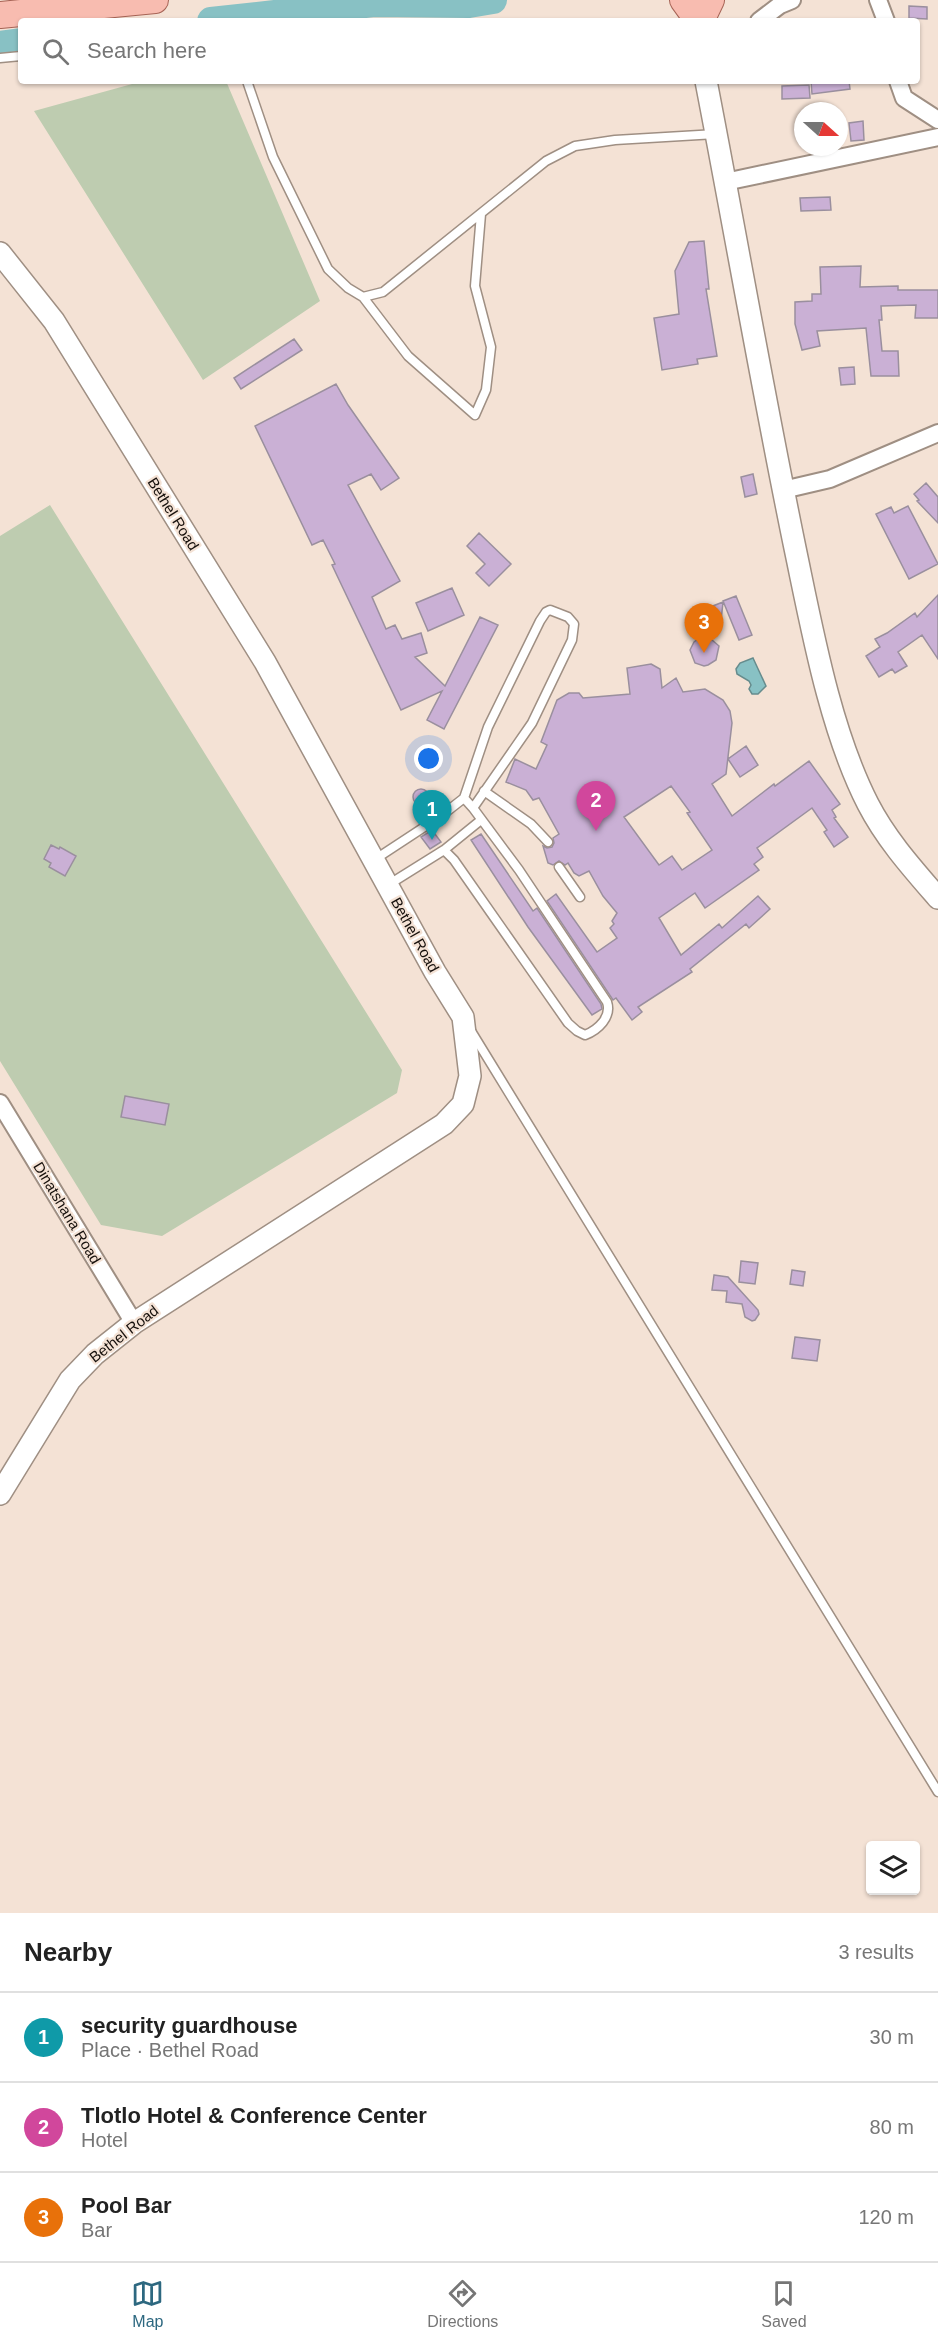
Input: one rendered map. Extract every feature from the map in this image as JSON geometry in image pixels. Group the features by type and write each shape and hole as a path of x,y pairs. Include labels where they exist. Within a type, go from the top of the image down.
{"main road":[{"path":"0,15 154,0"}],"street":[{"path":"763,18 780,5 792,0"},
{"path":"878,0 885,18"},
{"path":"707,84 783,490 812,627 841,739 867,803 886,835 938,898"},
{"path":"899,84 904,98 938,120"},
{"path":"725,182 938,137"},
{"name":"Bethel Road","path":"0,253 54,321 253,642 435,972 463,1017 471,1076 463,1104 444,1124 134,1323 95,1354 70,1380 0,1494"},
{"path":"783,490 830,479 938,433"},
{"name":"Dinatshana Road","path":"0,1103 134,1323"}],"lane":[{"path":"0,58 18,56"},
{"path":"248,84 273,157 328,269 348,288 363,297 408,356 475,415 486,390 491,347 475,286 481,214"},
{"path":"363,297 383,292 546,161 575,146 615,140 716,134"},
{"path":"374,860 464,798 488,727 540,621 546,612 550,610 558,612 568,617 574,624 572,640 532,723 474,808"},
{"path":"484,791 531,824 548,842"},
{"path":"444,850 454,860 568,1023 585,1035 594,1032 607,1016 609,1008 607,1002 519,870 474,808 464,798"},
{"path":"388,886 444,850 481,820"},
{"path":"559,867 580,897"},
{"path":"463,1017 938,1792"}],"green space":[{"path":"132,84 227,84 320,301 203,380 34,111"},
{"path":"50,505 402,1070 397,1093 162,1236 101,1225 0,1061 0,536"}],"water":[{"path":"753,658 766,686 758,694 752,694 749,681 737,674 736,669 740,663"}],"building":[{"path":"909,6 927,7 927,19 909,18"},
{"path":"811,84 849,84 850,89 812,94"},
{"path":"809,85 810,98 782,99 782,86"},
{"path":"863,121 864,140 851,141 849,123"},
{"path":"830,197 831,210 801,211 800,198"},
{"path":"704,241 709,289 706,289 717,356 697,359 698,364 662,370 654,318 679,314 675,271 689,242"},
{"path":"861,266 860,287 898,286 898,290 938,290 938,318 915,318 916,305 881,306 882,320 879,320 882,351 898,351 899,376 871,376 866,328 817,331 820,346 802,350 795,324 795,302 812,301 812,294 821,294 820,267"},
{"path":"294,339 302,350 241,389 234,378"},
{"path":"854,367 855,384 841,385 839,368"},
{"path":"336,384 399,478 381,490 371,474 348,485 400,581 372,597 386,629 395,625 402,639 421,633 427,653 415,657 445,686 480,617 498,625 444,729 427,720 442,691 401,710 332,565 335,564 323,540 312,545 255,426"},
{"path":"753,474 757,494 745,497 741,477"},
{"path":"926,483 938,497 938,523 917,501 919,500 914,494"},
{"path":"908,506 938,564 909,579 876,514 891,507 894,513"},
{"path":"479,533 511,564 489,586 476,573 485,564 467,546"},
{"path":"452,588 464,615 428,631 416,603"},
{"path":"938,595 938,659 922,635 898,652 907,666 895,673 892,669 879,677 866,656 880,647 875,639 915,613 917,617"},
{"path":"736,596 752,635 739,640 723,601"},
{"path":"723,602 721,621 702,629 695,613"},
{"path":"705,634 719,646 716,660 704,666 695,663 690,650 694,642"},
{"path":"651,664 660,669 662,688 676,678 683,692 705,689 723,700 730,711 732,723 726,774 712,784 732,816 809,761 840,804 832,810 836,817 834,818 848,837 834,847 824,832 827,830 812,808 757,848 763,857 754,864 759,870 705,908 695,893 659,918 681,955 719,924 722,928 758,896 770,909 749,928 746,924 690,969 692,972 638,1007 642,1012 632,1020 616,998 613,1000 547,901 556,894 597,952 617,938 610,928 614,924 612,921 617,913 603,896 589,871 579,876 574,873 568,863 565,865 559,861 553,865 548,863 543,846 552,847 553,838 559,834 539,798 533,800 526,790 506,782 515,759 536,769 547,745 541,742 557,700 569,693 579,693 583,698 630,694 627,668","holes":["671,786 690,812 687,813 712,850 682,870 672,856 659,865 624,817"]},
{"path":"746,746 758,765 740,777 728,759"},
{"path":"421,789 429,797 421,805 413,797"},
{"path":"432,830 441,842 430,849 421,837"},
{"path":"481,834 533,911 537,908 601,1004 602,1009 592,1015 528,927 471,840"},
{"path":"51,845 76,856 65,876 49,867 51,863 44,859"},
{"path":"125,1096 169,1104 165,1125 121,1117"},
{"path":"741,1261 758,1263 755,1284 739,1282"},
{"path":"792,1270 805,1272 803,1286 790,1284"},
{"path":"714,1275 728,1277 758,1310 759,1314 755,1320 752,1321 745,1317 742,1304 726,1302 727,1291 712,1290"},
{"path":"795,1337 820,1340 817,1361 792,1358"}],"waterway":[{"path":"238,18 374,3 469,4 493,0"},
{"path":"0,45 18,42"}],"place":[{"name":"Pool Bar","path":"704,653"},
{"name":"Tlotlo Hotel & Conference Center","path":"596,831"},
{"name":"security guardhouse","path":"432,840"}]}
